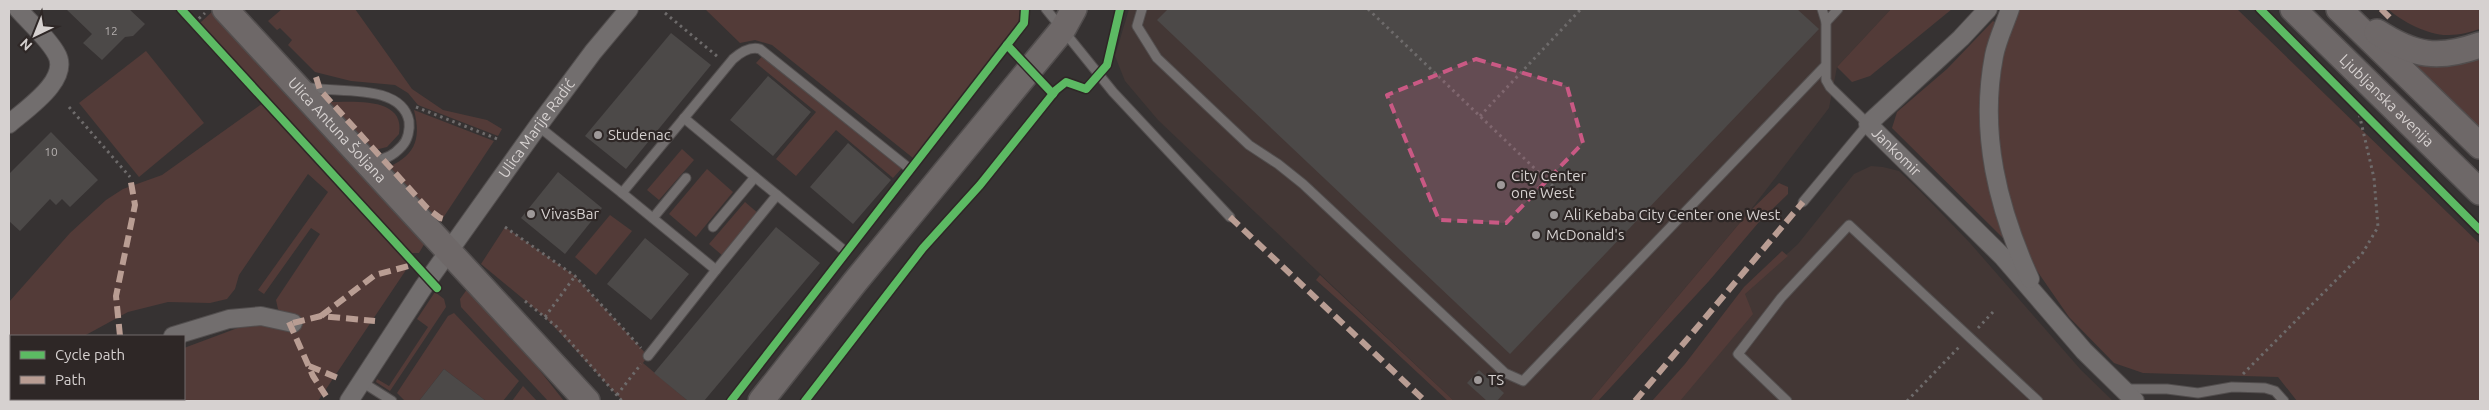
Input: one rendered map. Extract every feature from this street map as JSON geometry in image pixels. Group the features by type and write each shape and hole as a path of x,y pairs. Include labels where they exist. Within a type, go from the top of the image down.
{"street":[{"path":"9,124 46,91 59,75 61,66 56,53 18,9"},
{"name":"Ulica Marije Radić","path":"449,252 538,126 593,52 629,9"},
{"path":"761,401 845,294 1068,19 1090,9"},
{"name":"Jankomir","path":"1988,9 1960,38 1868,124 2003,257 2084,351 2135,401"},
{"name":"Jankomir","path":"2010,9 1994,55 1988,115 1992,154 1997,191 2008,229 2040,300"},
{"name":"Ljubljanska avenija","path":"2293,9 2480,192"},
{"path":"2341,9 2401,48 2442,54 2461,52 2480,45"},
{"path":"2341,9 2480,146"},
{"name":"Ulica Antuna Šoljana","path":"232,14 291,82 587,401"},
{"path":"349,401 449,252"},
{"path":"176,335 228,319 261,316 293,323"}],"lane":[{"path":"1046,9 1068,19 1113,92 1230,217"},
{"path":"1142,9 1137,26 1157,58 1248,144 1303,184 1505,373 1523,381 1824,67"},
{"path":"1803,202 1868,124 1830,87 1826,80 1824,67 1826,22 1822,9"},
{"path":"1826,22 1838,9"},
{"path":"622,193 735,56 755,47 760,49 910,169"},
{"path":"291,82 319,90 384,95 401,105 409,122 407,139 404,145 386,158 375,160 361,158"},
{"path":"684,118 846,252"},
{"path":"538,126 716,270"},
{"path":"714,227 755,177"},
{"path":"653,218 686,178"},
{"path":"648,356 777,195"},
{"path":"1787,401 1738,354 1781,298 1849,225 1968,338 2038,401"},
{"path":"362,382 392,401"},
{"path":"2122,388 2167,389 2197,397 2232,387 2265,388 2275,392 2284,401"}],"path":[{"path":"194,23 209,9"},
{"path":"1368,9 1553,186"},
{"path":"1480,116 1581,9"},
{"path":"665,12 727,65"},
{"path":"69,107 130,177"},
{"path":"415,107 500,140"},
{"path":"2241,377 2362,254 2378,227 2374,178 2358,109"},
{"path":"505,227 575,276 648,356 616,395"},
{"path":"546,317 575,276"},
{"path":"518,295 546,317 622,401"},
{"path":"1907,401 1993,312"}],"highlighted area":[{"path":"1476,59 1567,86 1583,143 1506,223 1439,220 1387,95"}],"shaded area":[{"path":"282,9 355,9 412,89 443,110 487,120 502,129 498,136 418,105 408,93 395,85 351,81 315,72 288,45 292,40 280,28 277,30 268,21"},
{"path":"705,9 1021,9 1018,24 913,158 772,45 755,40 740,43"},
{"name":"City Center one West","path":"1129,9 1891,9 1837,67 1829,108 1749,212 1590,401 1454,401 1158,120 1125,81 1115,56"},
{"path":"1891,9 1952,9 1870,76 1852,82 1837,67"},
{"path":"2017,9 2237,9 2480,244 2480,401 2297,401 2278,377 2143,373 2114,363 2069,317 2035,268 2003,189 1993,118 1999,57"},
{"path":"2388,9 2480,9 2480,29 2453,35 2441,35 2425,31 2408,23"},
{"path":"214,10 426,241 419,253 411,253 200,23"},
{"path":"1993,21 1997,24 1995,207 2004,239 1892,128 1897,112 1947,69"},
{"path":"2396,47 2480,53 2480,129"},
{"path":"146,51 204,123 139,177 79,103"},
{"path":"767,51 903,167 893,178 836,130 796,176 776,159 816,112 756,63"},
{"path":"328,102 363,102 386,107 394,113 399,122 399,134 387,147 371,151"},
{"path":"263,103 407,262 406,270 318,401 12,401 185,400 185,348 243,326 267,326 286,316 278,309 276,300 320,234 311,228 264,294 258,290 328,192 308,174 239,275 235,289 227,299 210,303 168,302 128,312 86,335 10,335 9,384 9,302 70,233 106,200 123,189 162,175"},
{"path":"414,110 494,141 439,224 384,169 402,159 413,147 417,131"},
{"path":"682,149 694,160 659,200 647,190"},
{"path":"1871,166 1899,171 1920,191 1970,243 2081,370 2113,401 1665,401 1735,301 1798,244 1854,174"},
{"path":"707,169 733,192 696,237 669,214"},
{"path":"1779,183 1788,187 1788,194 1759,222 1709,281 1598,401 1590,401 1749,212"},
{"path":"745,202 759,214 723,256 709,244"},
{"path":"610,215 632,231 596,275 575,257"},
{"path":"505,227 575,276 648,356 643,363 688,401 624,401 617,395 545,317 481,264"},
{"path":"1782,251 1788,256 1745,294 1753,314 1680,401 1652,401 1685,364 1744,287"},
{"path":"1320,275 1454,401 1448,401 1316,280"},
{"path":"468,288 526,353 564,401 548,401 461,307 460,299"},
{"path":"435,292 444,299 446,307 390,391 376,382 377,379 389,386 428,327 417,319"},
{"path":"454,313 519,381 503,401 486,401 444,369 419,401 405,401 397,393 448,316"},
{"path":"523,386 537,401 512,401"}],"building":[{"path":"66,9 129,9 145,24 133,36 125,37 102,60 83,43 92,34"},
{"name":"City Center one West","path":"1168,9 1797,9 1819,29 1510,354 1157,20"},
{"path":"671,33 711,65 626,169 585,136"},
{"path":"768,76 811,112 773,156 730,120"},
{"path":"51,132 98,180 70,207 62,199 56,205 50,199 20,231 9,221 9,174"},
{"path":"848,143 891,180 853,224 810,187"},
{"path":"558,172 602,208 565,254 521,218"},
{"path":"776,227 820,263 704,401 688,401 654,373"},
{"path":"645,238 689,274 651,320 607,284"},
{"path":"444,369 486,401 419,401"},
{"path":"1479,370 1504,393 1497,401 1487,401 1467,383"}],"marked path":[{"path":"2381,9 2391,19"},
{"path":"316,77 320,90 427,208 440,218 448,220"},
{"path":"120,335 116,296 135,205 130,177"},
{"path":"1635,401 1803,202"},
{"path":"1230,217 1425,401"},
{"path":"321,316 375,275 416,264"},
{"path":"293,323 321,316 375,321"},
{"path":"289,322 313,376 326,396"},
{"path":"309,366 338,378"}],"cycle path":[{"path":"181,9 437,288"},
{"path":"731,401 1024,23 1025,9"},
{"path":"805,401 923,248 980,185 1056,90 1066,82 1086,89 1107,65 1120,9"},
{"path":"2260,9 2480,230"},
{"path":"1007,45 1053,94"}],"place":[{"name":"Studenac","path":"598,135"},
{"name":"City Center one West","path":"1501,185"},
{"name":"VivasBar","path":"531,214"},
{"name":"Ali Kebaba City Center one West","path":"1554,215"},
{"name":"McDonald's","path":"1536,235"},
{"name":"TS","path":"1478,380"}]}
